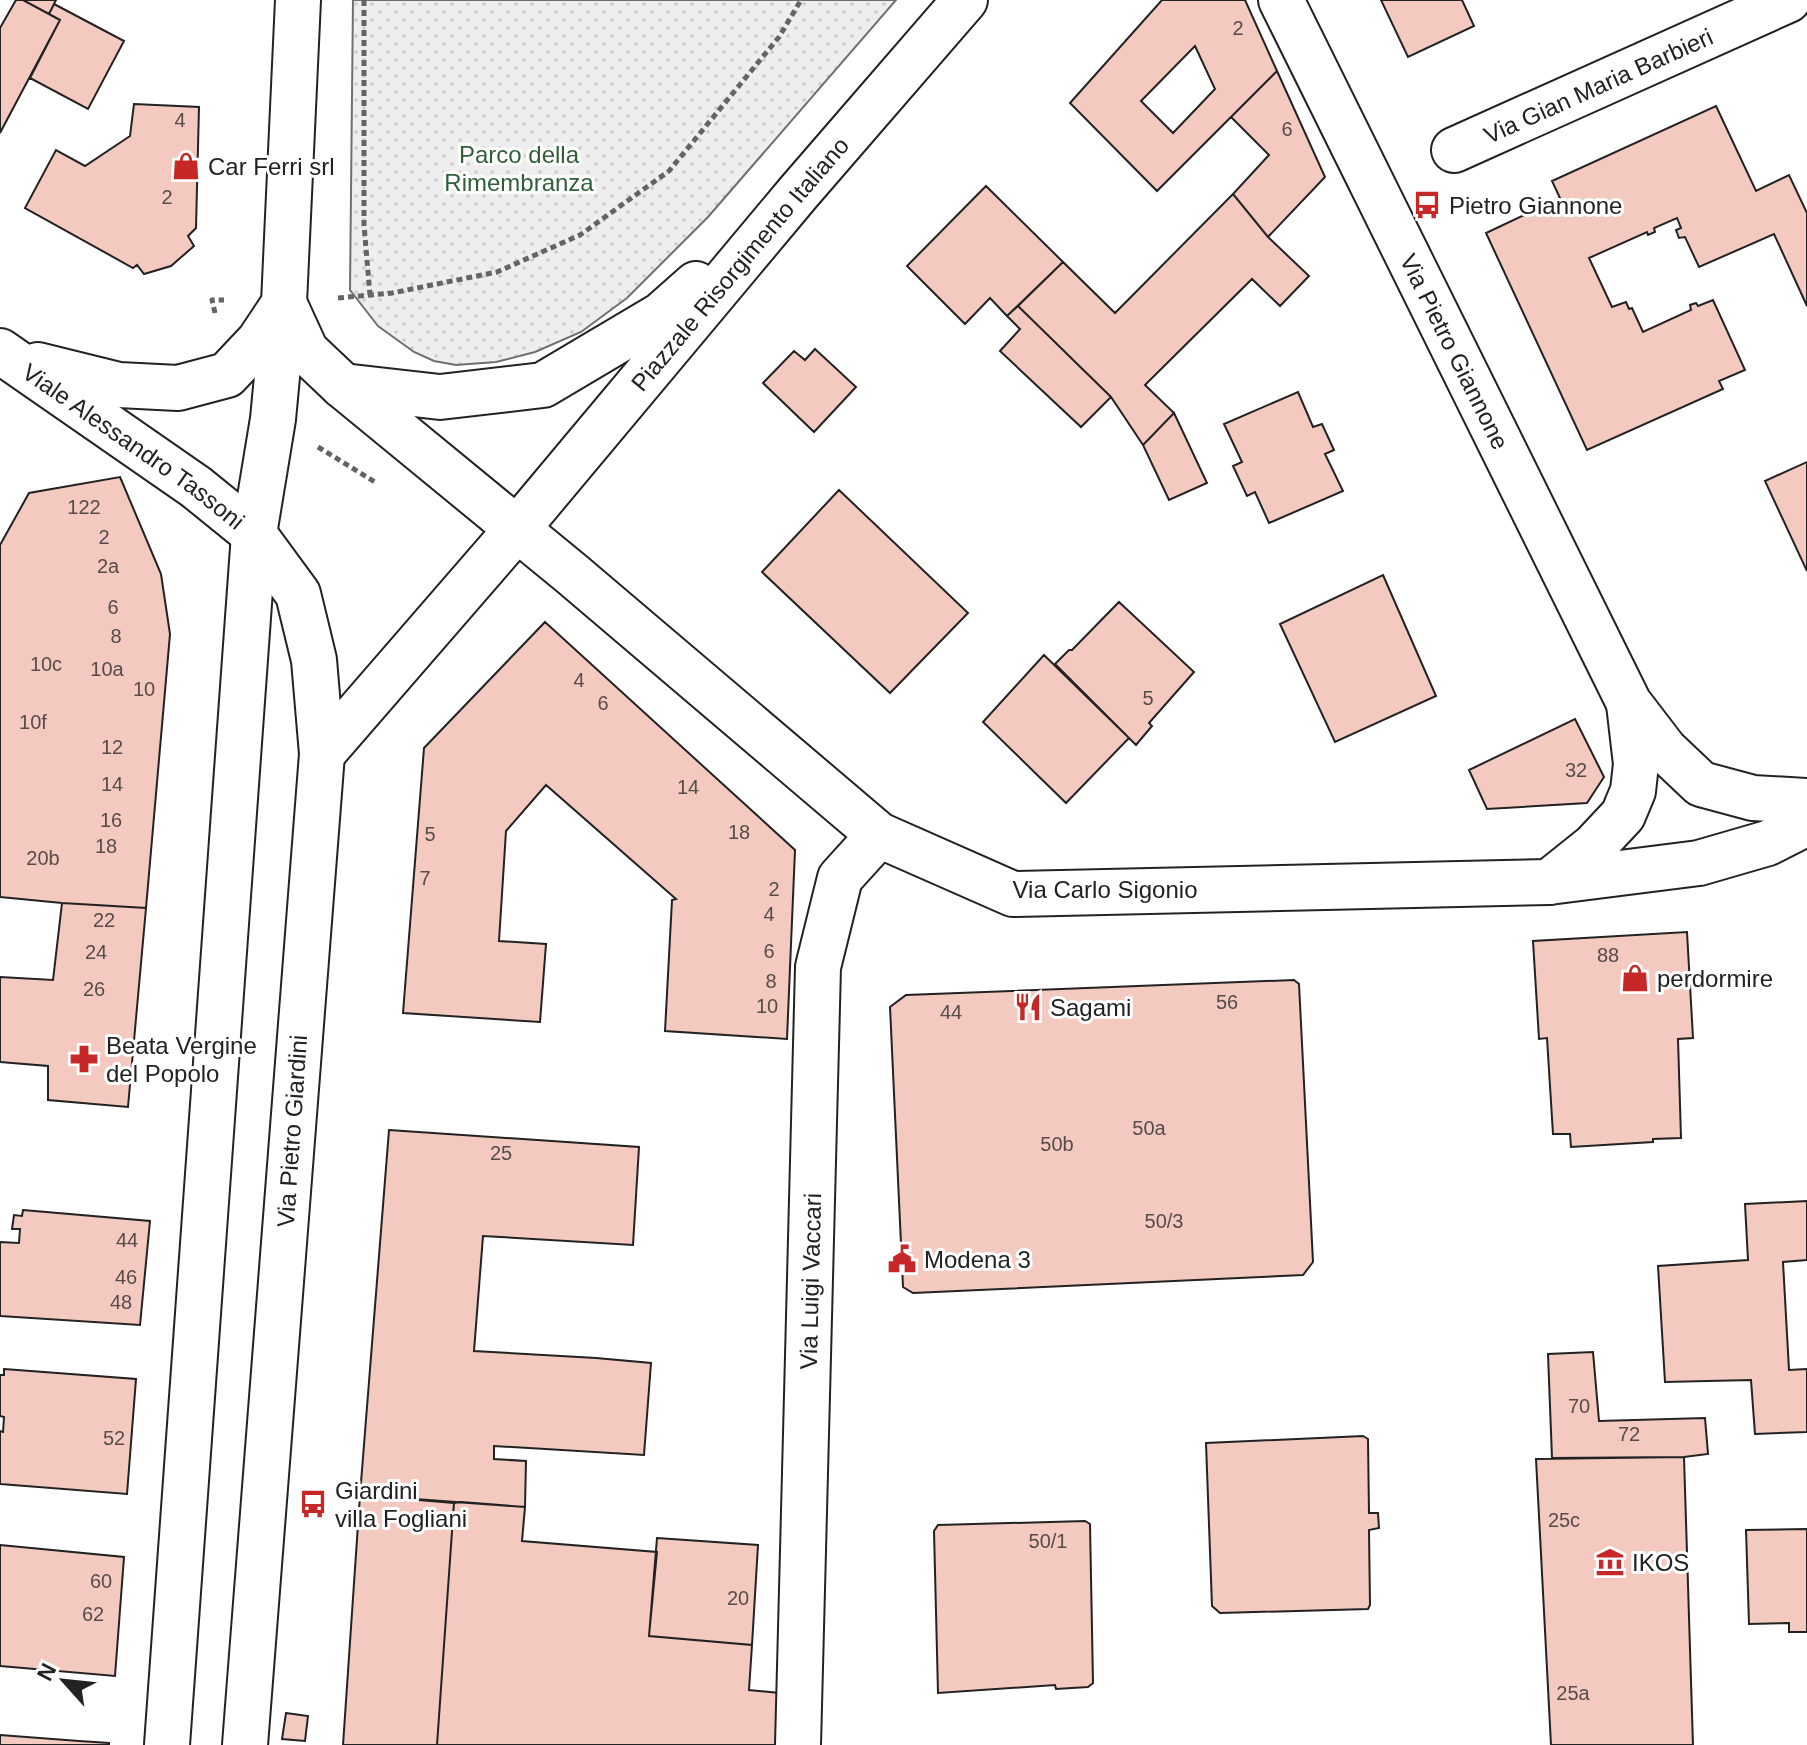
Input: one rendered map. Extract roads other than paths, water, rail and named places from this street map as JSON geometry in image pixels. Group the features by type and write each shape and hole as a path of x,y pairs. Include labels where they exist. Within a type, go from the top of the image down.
{"street":[{"path":"167,1745 254,534 273,419 284,303 298,0"},
{"name":"Piazzale Risorgimento Italiano","path":"322,754 965,0"},
{"name":"Via Pietro Giannone","path":"1281,0 1629,703 1665,750 1701,784 1753,798 1807,801"},
{"name":"Via Gian Maria Barbieri","path":"1454,150 1788,0"},
{"path":"343,386 440,397 543,385 661,315 798,193"},
{"path":"284,303 306,351 343,386 517,529"},
{"name":"Viale Alessandro Tassoni","path":"4,364 119,385 178,388 227,375 259,341 284,303"},
{"name":"Viale Alessandro Tassoni","path":"4,364 196,487 254,534"},
{"name":"Via Carlo Sigonio","path":"517,529 879,835 1013,894 1549,882 1699,863 1768,843 1807,823"},
{"name":"Via Pietro Giardini","path":"245,1745 322,754 314,660 298,594 254,534"},
{"name":"Via Pietro Giannone","path":"1549,882 1594,846 1623,815 1633,791 1636,764 1629,703"},
{"name":"Via Luigi Vaccari","path":"798,1745 818,967 840,878 879,835"}],"place":[{"name":"Car Ferri srl","path":"186,166"},
{"name":"Pietro Giannone","path":"1427,205"},
{"name":"perdormire","path":"1635,978"},
{"name":"Sagami","path":"1028,1007"},
{"name":"Beata Vergine del Popolo","path":"84,1059"},
{"name":"Modena 3","path":"902,1259"},
{"name":"Giardini villa Fogliani","path":"313,1504"},
{"name":"IKOS","path":"1610,1562"}],"park label":[{"name":"Parco della Rimembranza","path":"519,168"}]}
